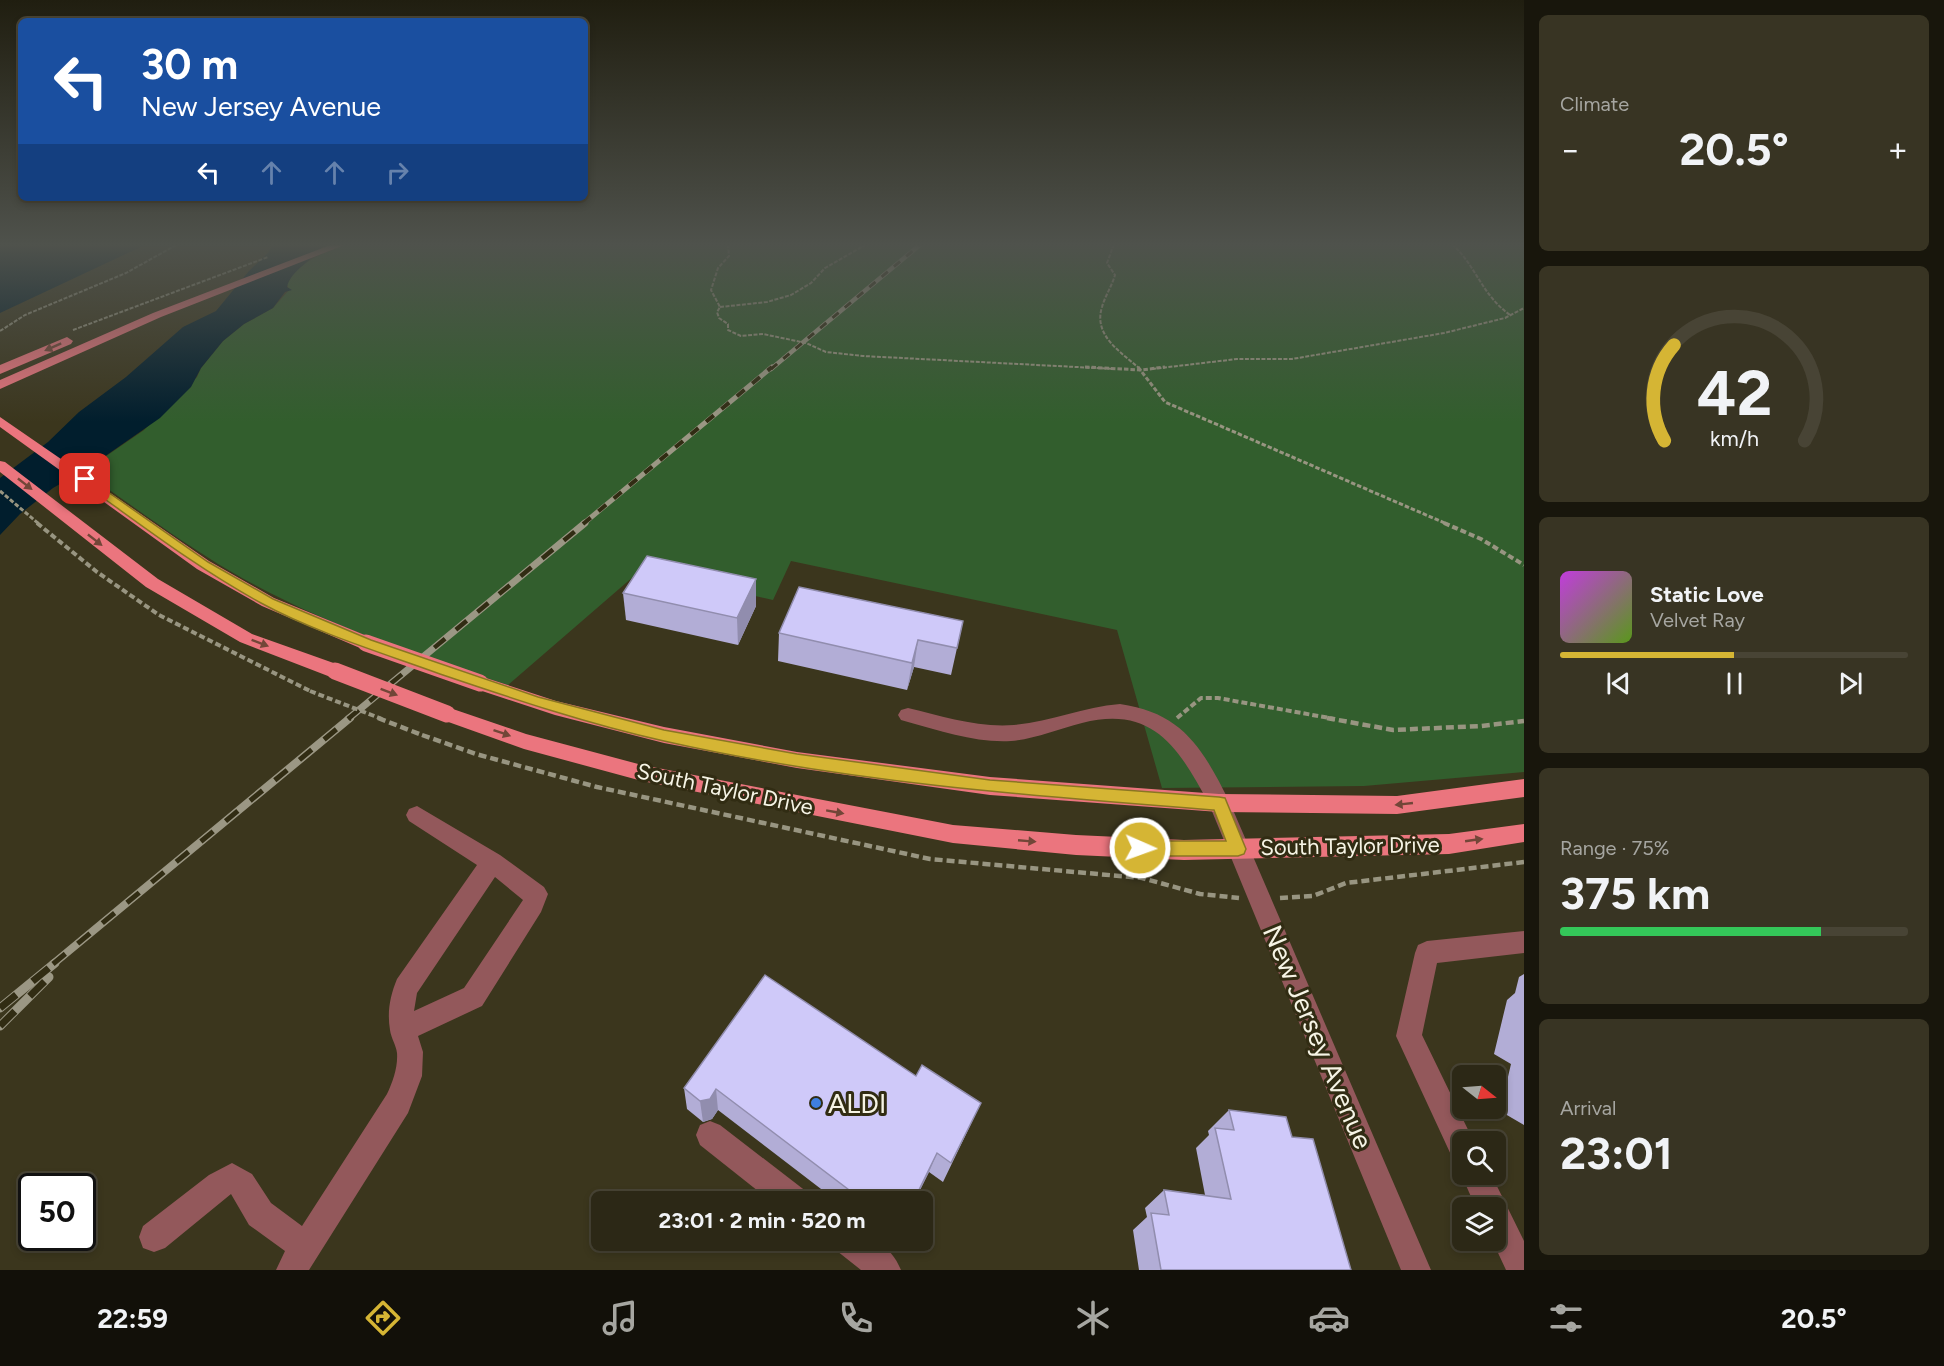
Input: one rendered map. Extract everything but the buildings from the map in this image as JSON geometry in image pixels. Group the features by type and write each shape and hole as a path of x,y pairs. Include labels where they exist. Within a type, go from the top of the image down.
{"main road":[{"path":"112,321 156,303"},
{"path":"0,385 119,330 185,303"},
{"path":"0,370 73,334"},
{"name":"South Taylor Drive","path":"0,421 85,479 203,565 268,602 366,643 480,683 555,708 664,735 797,760 990,786 1219,803 1397,805 1524,788"},
{"name":"South Taylor Drive","path":"0,465 94,540 161,588 246,638 525,741 642,773 953,834 1076,845 1184,850 1449,844 1524,833"}],"street":[{"path":"908,715 992,732 1034,730 1095,713 1113,711 1149,717 1167,726"},
{"name":"New Jersey Avenue","path":"1167,726 1185,743 1219,803 1416,1270"},
{"path":"403,1030 473,997 533,904 536,894 492,862 417,815"},
{"path":"154,1237 219,1185 232,1179 242,1184 260,1214 298,1258 398,1103 408,1076 410,1052 403,1030 401,1007 406,988 492,862"},
{"path":"1454,1131 1409,1036 1427,953 1524,942"},
{"path":"710,1135 783,1191"},
{"path":"1506,1236 1522,1270"},
{"path":"862,1251 886,1270"}],"path":[{"path":"0,332 25,315 53,303"},
{"path":"73,334 140,303"},
{"path":"718,303 720,307"},
{"path":"739,303 720,307 717,312 719,318 728,324 728,330 735,335 763,334 806,343 826,352 863,356 1141,370 1237,359 1292,359 1444,333 1511,315 1524,308"},
{"path":"1104,303 1101,310 1102,327 1107,340 1122,356 1141,370 1157,396 1165,402 1481,539 1524,565"},
{"path":"1494,303 1511,315"},
{"path":"0,491 33,519"},
{"path":"310,691 422,735"},
{"path":"1167,726 1202,698 1218,698 1393,730 1481,726 1524,721"}],"green space":[{"path":"277,303 1524,303 1524,772 1364,786 1162,788 1117,630 791,561 773,600 641,570 508,685 401,649 297,606 230,571 83,472 144,430 197,377 201,368 223,341 244,324"}],"water":[{"path":"0,303 21,303 0,313"},
{"path":"222,303 277,303 273,308 244,324 223,341 201,368 191,387 160,418 91,466 53,488 20,514 0,535 0,478 48,442 79,412 126,377 183,327 216,311"}],"railway":[{"path":"771,369 850,303"},
{"path":"583,524 772,367"},
{"path":"348,719 585,523"},
{"path":"53,964 350,718"},
{"path":"0,1008 55,963"},
{"path":"0,1026 49,977"}],"place":[{"name":"ALDI","path":"816,1103"}],"route":[{"path":"85,479 203,565 268,602 366,643 536,702 664,735 797,760 990,786 1219,803 1238,849 1140,848"}]}
